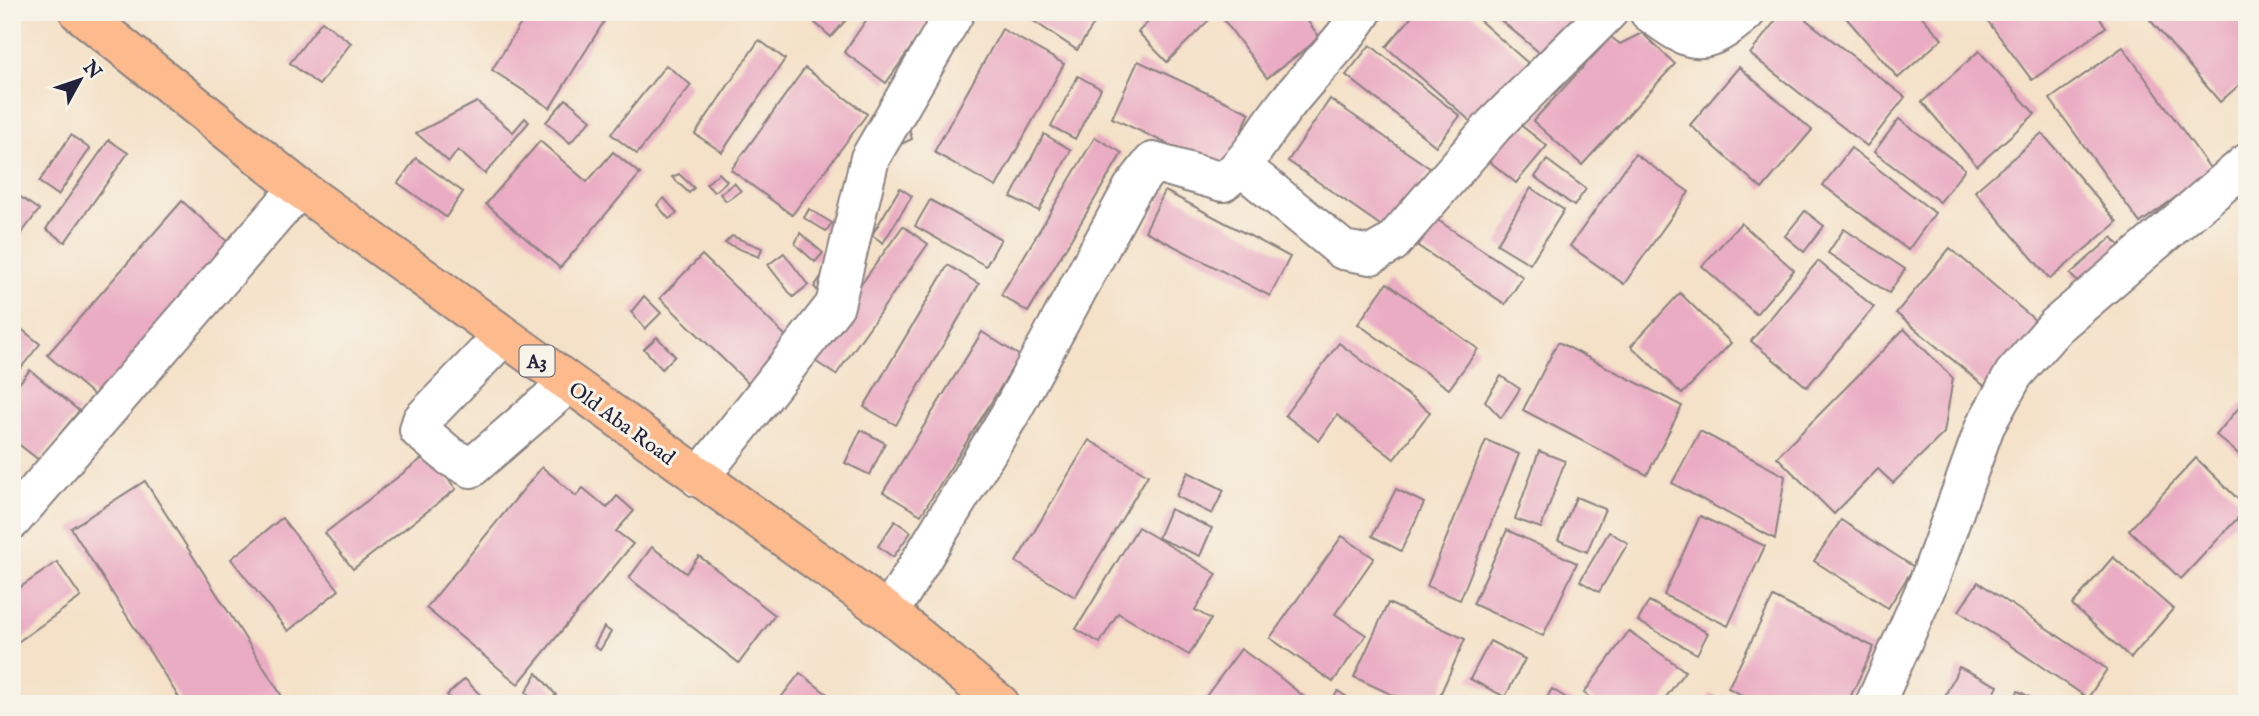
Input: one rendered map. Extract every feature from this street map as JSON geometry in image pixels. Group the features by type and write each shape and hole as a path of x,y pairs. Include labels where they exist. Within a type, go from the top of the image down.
{"main road":[{"name":"Old Aba Road","path":"79,12 299,188 889,613 1000,704"}],"street":[{"path":"699,478 835,305 870,158 955,12"},
{"path":"889,613 1010,414 1132,188 1153,162 1223,182 1242,167 1285,106 1345,39 1362,12"},
{"path":"1242,167 1343,250 1371,255 1392,243 1494,125 1608,12"},
{"path":"1649,12 1682,36 1700,39 1721,33 1746,12"},
{"path":"1875,704 1929,581 1984,426 2014,374 2056,326 2247,163"},
{"path":"12,520 299,188"},
{"path":"503,336 422,420 419,430 436,446 471,468 568,384"}],"building":[{"path":"528,12 610,12 550,108 492,70"},
{"path":"818,12 853,12 831,37 812,20"},
{"path":"872,12 936,12 886,83 844,52"},
{"path":"1020,12 1102,12 1077,50"},
{"path":"1158,12 1208,12 1212,17 1167,62 1138,32"},
{"path":"1218,12 1301,12 1320,38 1267,78"},
{"path":"1416,12 1470,12 1528,63 1475,125 1386,47"},
{"path":"1491,12 1587,12 1547,59"},
{"path":"1782,12 1796,12 1905,97 1867,146 1750,54"},
{"path":"1841,12 1918,12 1942,39 1898,78"},
{"path":"1981,12 2095,12 2106,27 2032,80"},
{"path":"2149,12 2237,12 2247,24 2247,78 2220,102 2146,15"},
{"path":"322,21 351,43 319,85 290,63"},
{"path":"1002,29 1064,64 996,187 934,152"},
{"path":"1642,33 1675,64 1582,165 1533,121 1611,37 1620,44"},
{"path":"759,40 785,59 722,152 695,134"},
{"path":"1370,45 1460,116 1436,146 1346,75"},
{"path":"2123,47 2212,171 2140,223 2050,99"},
{"path":"1979,51 2035,114 1977,166 1922,102"},
{"path":"1138,61 1250,113 1223,170 1112,118"},
{"path":"666,65 691,85 637,154 611,134"},
{"path":"1739,67 1812,130 1762,189 1690,125"},
{"path":"805,68 867,114 792,215 731,170"},
{"path":"1078,76 1101,89 1075,139 1051,126"},
{"path":"566,99 591,120 570,143 546,122"},
{"path":"1330,99 1431,169 1389,231 1288,161"},
{"path":"477,102 513,132 525,118 529,122 485,174 458,150 449,162 416,133"},
{"path":"1899,119 1965,169 1940,202 1874,152"},
{"path":"1518,123 1547,146 1516,183 1488,160"},
{"path":"909,128 912,139 893,148"},
{"path":"2042,133 2117,222 2050,279 1975,191"},
{"path":"1044,134 1071,150 1039,211 1011,197"},
{"path":"71,135 90,149 58,195 39,182"},
{"path":"1095,137 1122,153 1028,312 1001,295"},
{"path":"109,140 128,153 65,242 46,229"},
{"path":"540,141 587,182 613,152 640,174 560,268 486,204"},
{"path":"1851,148 1935,213 1908,250 1823,185"},
{"path":"1635,154 1689,192 1624,284 1570,246"},
{"path":"416,158 463,192 446,217 398,183"},
{"path":"1547,160 1586,189 1574,206 1535,177"},
{"path":"719,173 727,181 714,192 706,184"},
{"path":"679,174 694,188 689,193 672,177"},
{"path":"734,183 741,191 726,201 720,194"},
{"path":"900,188 912,196 883,243 872,235"},
{"path":"1531,188 1564,210 1530,264 1497,244"},
{"path":"12,191 39,210 12,246"},
{"path":"1165,191 1290,257 1270,296 1145,231"},
{"path":"664,198 677,213 669,219 657,205"},
{"path":"930,200 1001,239 986,266 915,226"},
{"path":"182,201 231,245 97,398 47,355"},
{"path":"809,209 832,223 826,231 804,218"},
{"path":"1805,211 1824,226 1804,252 1785,236"},
{"path":"1436,219 1523,277 1505,304 1418,246"},
{"path":"1741,223 1794,270 1756,314 1702,266"},
{"path":"903,226 928,244 836,375 809,357"},
{"path":"1844,229 1905,269 1889,293 1828,253"},
{"path":"800,233 823,253 815,262 795,244"},
{"path":"732,236 762,248 759,257 725,243"},
{"path":"2112,237 2127,254 2086,291 2070,274"},
{"path":"1950,248 2042,326 1988,389 1896,313"},
{"path":"784,253 808,285 793,297 768,265"},
{"path":"702,255 792,342 750,385 660,298"},
{"path":"1818,261 1874,307 1807,387 1751,341"},
{"path":"948,265 979,284 896,425 864,407"},
{"path":"827,268 820,293 814,287"},
{"path":"1387,283 1478,349 1449,389 1358,324"},
{"path":"1680,293 1731,343 1682,394 1631,346"},
{"path":"644,296 661,313 645,329 631,312"},
{"path":"14,323 40,344 12,379 12,325"},
{"path":"1904,329 1953,378 1944,433 1893,483 1878,469 1834,514 1777,457"},
{"path":"982,332 1020,356 921,515 883,492"},
{"path":"657,337 675,356 662,369 644,349"},
{"path":"1558,342 1682,406 1647,475 1523,410"},
{"path":"1339,343 1430,412 1394,459 1337,415 1319,441 1285,415"},
{"path":"30,370 79,411 39,460 12,439 12,392"},
{"path":"1501,376 1520,389 1501,418 1485,401"},
{"path":"2247,398 2247,461 2216,435"},
{"path":"861,430 885,443 870,475 845,463"},
{"path":"1700,431 1785,476 1775,539 1672,483"},
{"path":"1089,440 1148,475 1075,597 1016,562"},
{"path":"1486,440 1519,454 1460,600 1427,586"},
{"path":"1539,451 1565,461 1541,528 1515,519"},
{"path":"428,454 456,489 353,569 325,533"},
{"path":"2196,458 2247,508 2181,579 2129,530"},
{"path":"542,467 576,496 583,488 607,508 617,496 634,511 616,531 633,544 518,684 426,608"},
{"path":"1188,472 1224,490 1212,514 1176,496"},
{"path":"145,481 287,704 183,704 71,528"},
{"path":"1396,489 1424,503 1401,551 1372,536"},
{"path":"1576,497 1605,509 1587,552 1558,540"},
{"path":"1170,509 1212,528 1200,556 1158,538"},
{"path":"1700,516 1765,546 1728,626 1664,595"},
{"path":"282,518 339,590 288,631 231,559"},
{"path":"1841,520 1914,567 1888,608 1814,561"},
{"path":"895,521 911,532 893,557 878,546"},
{"path":"1138,527 1217,574 1195,610 1211,619 1189,655 1118,613 1100,643 1076,629"},
{"path":"1507,530 1577,563 1543,636 1473,604"},
{"path":"1609,532 1628,543 1599,592 1580,581"},
{"path":"1342,536 1374,558 1335,614 1366,635 1333,682 1270,638"},
{"path":"652,547 686,573 699,556 775,615 739,663 629,578"},
{"path":"2113,557 2173,609 2131,658 2072,605"},
{"path":"57,562 81,597 12,646 12,593"},
{"path":"1978,582 2107,669 2088,698 1959,611"},
{"path":"1773,597 1874,647 1847,704 1760,704 1728,688"},
{"path":"1649,601 1708,633 1697,654 1638,621"},
{"path":"1388,603 1465,639 1436,704 1412,704 1354,677"},
{"path":"604,627 611,632 600,650 594,646"},
{"path":"1629,631 1685,671 1661,704 1598,704 1584,693"},
{"path":"1490,641 1525,659 1505,697 1470,679"},
{"path":"1241,649 1277,675 1313,704 1201,703"},
{"path":"1959,667 1998,686 1989,704 1941,704"},
{"path":"537,673 556,695 546,704 536,704 526,692"},
{"path":"800,673 840,704 776,704"},
{"path":"465,679 485,700 482,704 456,704 447,695"},
{"path":"1552,689 1576,704 1543,704"},
{"path":"1338,691 1357,704 1329,704"},
{"path":"2018,691 2043,704 2012,704"},
{"path":"1710,694 1730,704 1706,704"}]}
